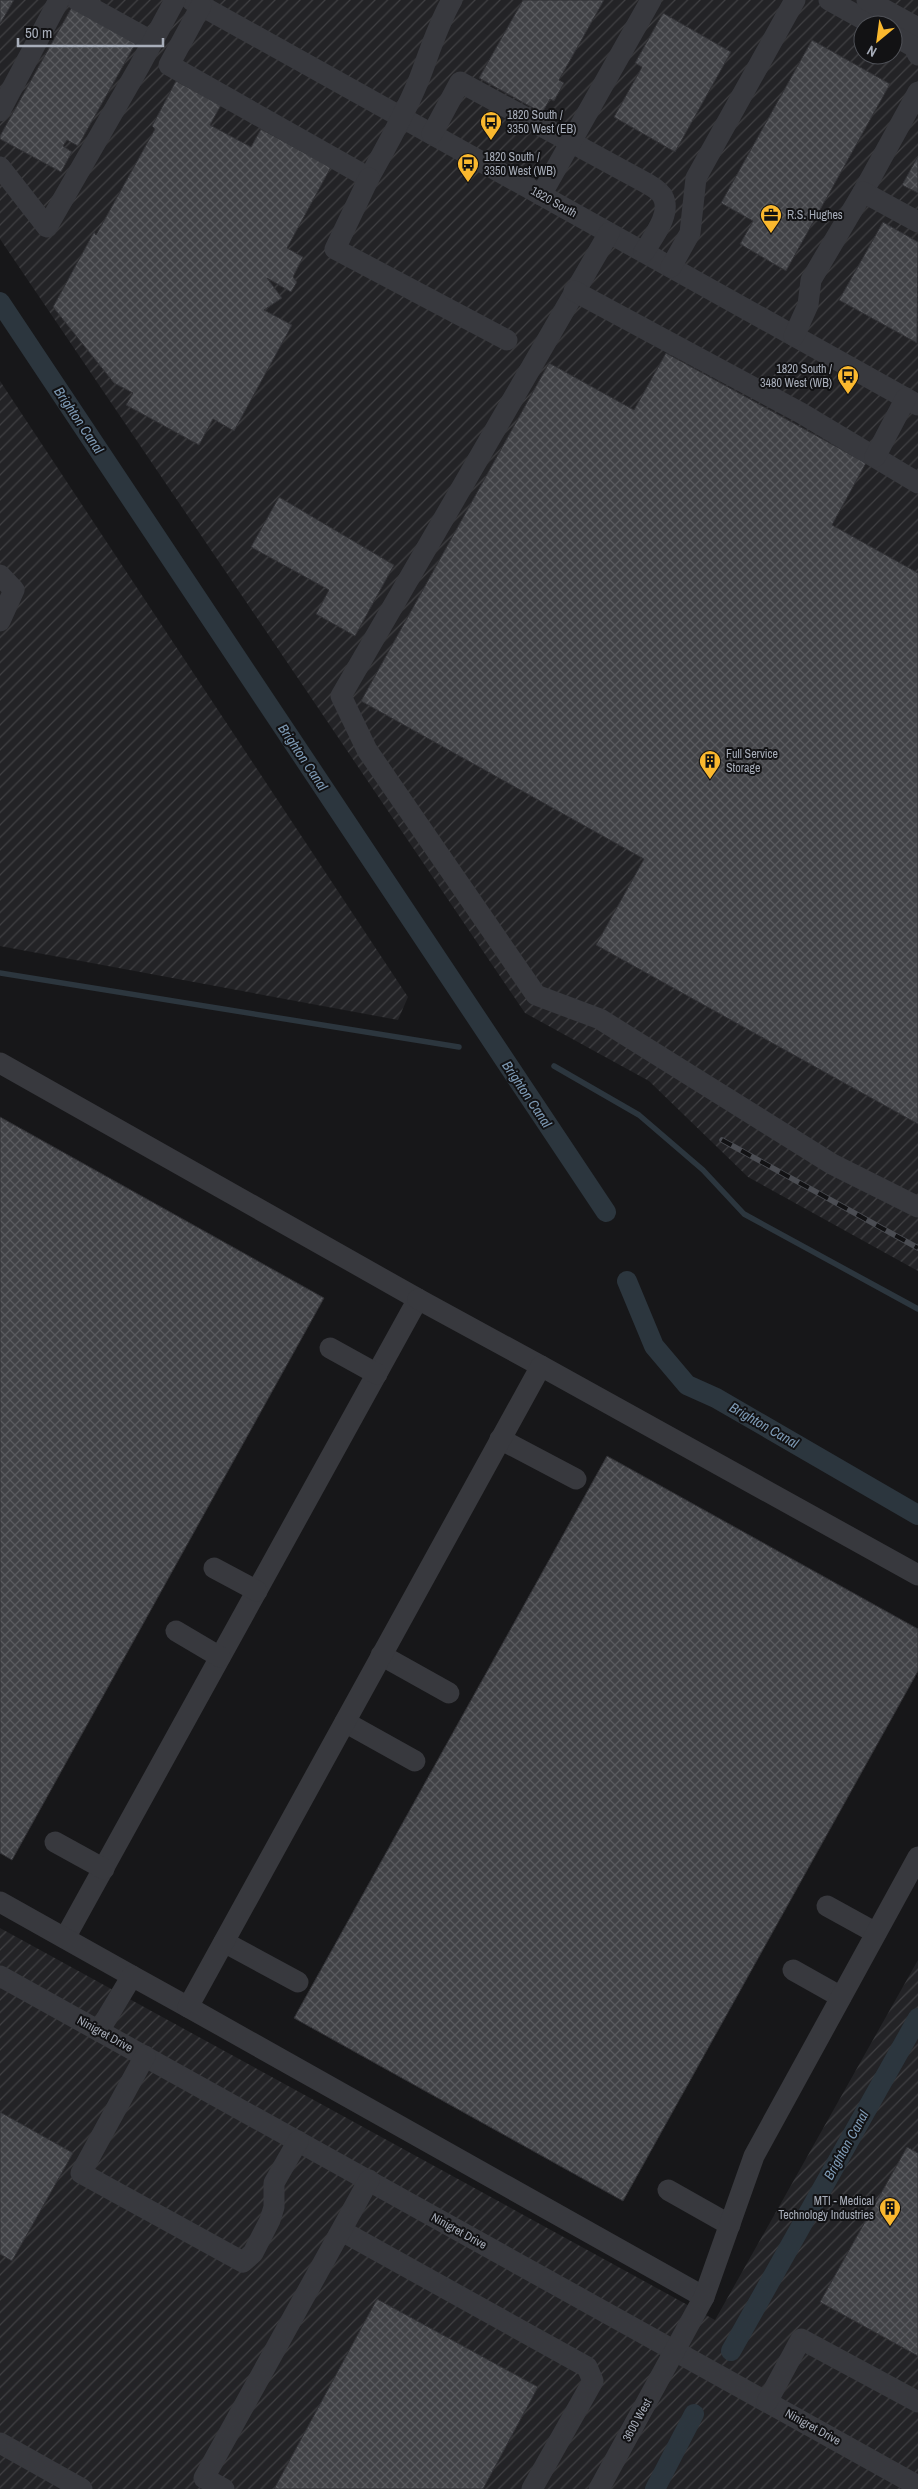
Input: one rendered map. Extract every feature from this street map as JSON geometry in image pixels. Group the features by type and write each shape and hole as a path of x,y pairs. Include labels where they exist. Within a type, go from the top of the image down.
{"street":[{"path":"0,167 47,227 139,67 175,0"},
{"path":"452,0 438,25 402,118 369,178 335,249 507,340"},
{"path":"541,195 651,0"},
{"path":"670,267 690,232 696,178 795,0"},
{"path":"829,0 856,15"},
{"path":"867,0 918,28"},
{"path":"0,111 64,1 153,42"},
{"path":"196,3 169,65 369,178"},
{"name":"1820 South","path":"196,3 912,402"},
{"path":"903,41 914,47 918,55"},
{"path":"432,134 460,82 648,184 663,196 665,208 661,223 644,252"},
{"path":"794,336 808,305 811,280 863,192 918,92"},
{"path":"863,192 918,222"},
{"path":"609,233 341,696 367,750 536,995 600,1019 832,1164 918,1207"},
{"path":"574,291 801,414 918,483"},
{"path":"875,457 912,402"},
{"path":"0,575 14,590 0,621"},
{"path":"0,1063 418,1299 918,1575"},
{"path":"65,1938 418,1299"},
{"path":"330,1348 377,1374"},
{"path":"188,2007 541,1366"},
{"path":"500,1438 576,1479"},
{"path":"214,1568 257,1591"},
{"path":"176,1631 220,1657"},
{"path":"381,1655 449,1693"},
{"path":"345,1722 415,1761"},
{"path":"55,1842 104,1869"},
{"name":"3600 West","path":"599,2489 704,2297 754,2156 918,1857"},
{"path":"0,1902 704,2297"},
{"path":"827,1906 876,1933"},
{"path":"224,1942 298,1982"},
{"path":"793,1970 841,1997"},
{"name":"Ninigret Drive","path":"0,1976 918,2486"},
{"path":"99,2031 132,1976"},
{"path":"145,2056 81,2173 243,2262 253,2252 270,2220 274,2207 274,2183 298,2141"},
{"path":"224,2489 204,2478 342,2232 369,2180"},
{"path":"668,2190 730,2225"},
{"path":"342,2232 587,2367 593,2382 532,2489"},
{"path":"767,2402 801,2339 918,2402"},
{"path":"0,2444 82,2489"}],"shaded area":[{"path":"0,0 918,0 918,1271 748,1177 649,1081 525,1013 0,239"},
{"path":"0,381 408,997 398,1020 0,946"},
{"path":"0,1928 715,2320 918,1960 918,2489 0,2489"}],"building":[{"path":"0,0 14,0 0,24"},
{"path":"523,0 604,0 559,80 564,83 554,101 550,99 542,113 479,78"},
{"path":"73,5 137,41 78,146 67,140 63,146 72,152 61,172 0,139 0,136"},
{"path":"663,13 731,52 675,152 614,117 642,67 635,63"},
{"path":"812,40 853,63 853,65 856,65 890,84 786,271 740,244 753,221 721,203"},
{"path":"176,81 221,105 210,125 251,147 261,129 331,167 287,248 303,257 293,277 297,282 291,292 267,278 282,298 264,310 292,325 234,431 213,419 199,445 126,405 133,393 114,383 53,307 94,232 96,235 155,129 152,126"},
{"path":"918,156 918,193 902,185"},
{"path":"883,222 918,242 917,343 839,300"},
{"name":"Full Service Storage","path":"666,353 866,463 832,525 918,573 918,1124 596,945 644,859 361,701 549,363 634,410"},
{"path":"279,497 394,565 355,636 316,614 329,590 251,547"},
{"path":"0,1117 324,1298 12,1860 0,1853"},
{"path":"607,1456 918,1629 918,1671 623,2201 294,2018"},
{"path":"0,2112 73,2153 12,2261 0,2254"},
{"name":"MTI - Medical Technology Industries","path":"907,2147 918,2153 918,2356 820,2302"},
{"path":"377,2299 538,2387 483,2489 274,2489"}],"waterway":[{"name":"Brighton Canal","path":"0,302 606,1212"},
{"path":"0,973 459,1047"},
{"path":"554,1066 639,1115 703,1170 744,1214 918,1309"},
{"name":"Brighton Canal","path":"627,1281 654,1346 687,1385 716,1398 918,1515"},
{"name":"Brighton Canal","path":"731,2351 918,2018"},
{"name":"Brighton Canal","path":"655,2489 694,2414"}],"railway":[{"path":"722,1140 918,1248"}],"place":[{"name":"1820 South / 3350 West (EB)","path":"491,141"},
{"name":"1820 South / 3350 West (WB)","path":"468,183"},
{"name":"R.S. Hughes","path":"771,234"},
{"name":"1820 South / 3480 West (WB)","path":"848,395"},
{"name":"Full Service Storage","path":"710,780"},
{"name":"MTI - Medical Technology Industries","path":"890,2227"}]}
